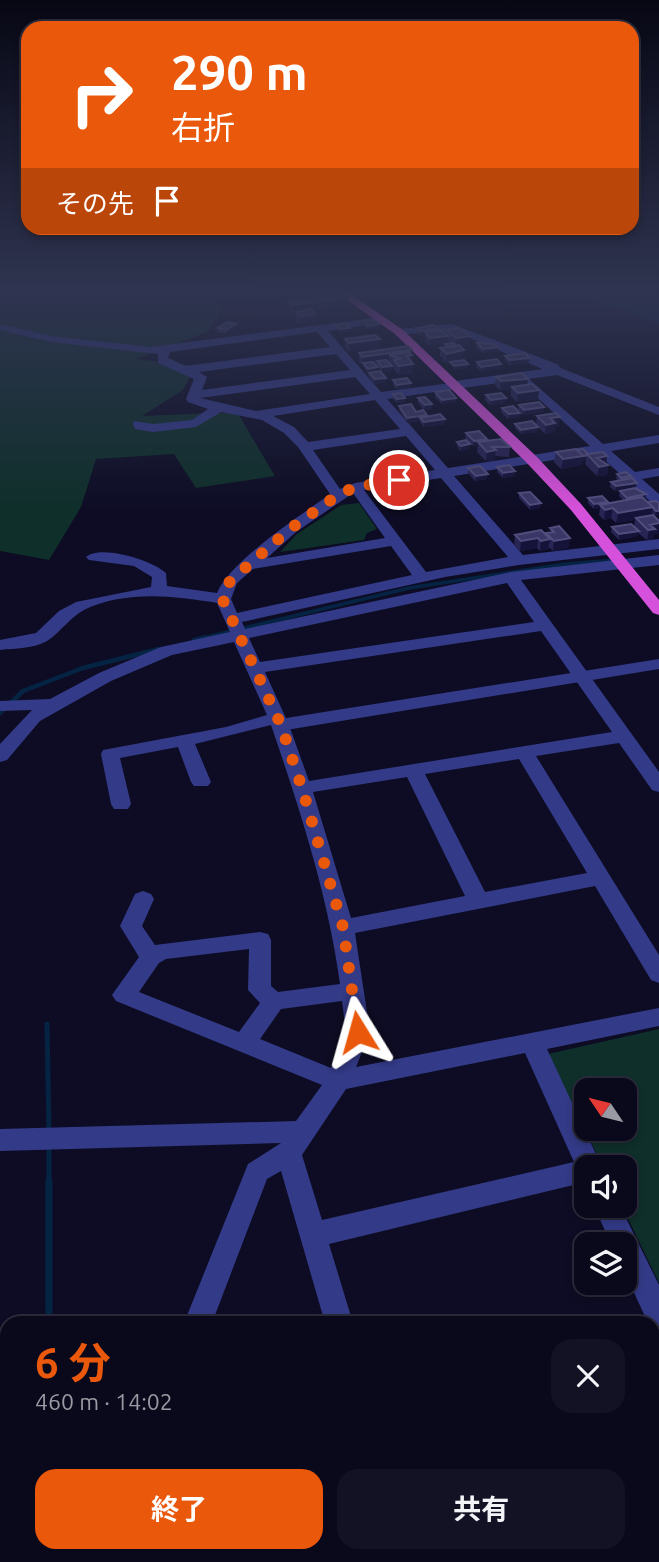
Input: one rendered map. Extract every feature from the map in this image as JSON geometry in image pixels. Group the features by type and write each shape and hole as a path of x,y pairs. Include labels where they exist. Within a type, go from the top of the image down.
{"highway":[{"path":"435,365 576,507 659,610"}],"street":[{"path":"172,365 201,377 192,399 256,414 289,430 338,495"},
{"path":"183,370 222,365"},
{"path":"350,365 519,560"},
{"path":"548,365 558,371"},
{"path":"256,414 558,371 659,411"},
{"path":"194,395 357,373"},
{"path":"521,376 659,502"},
{"path":"139,424 153,428 196,423 219,407"},
{"path":"304,447 408,432"},
{"path":"201,1316 257,1172 297,1143 338,1081 358,1032 343,927 302,788 279,722 222,598 230,581 290,529 338,495 355,487 659,439"},
{"path":"633,477 659,472"},
{"path":"355,487 422,578"},
{"path":"249,565 394,541"},
{"path":"235,628 616,557 659,544"},
{"path":"94,557 124,559 156,570 160,576 159,590"},
{"path":"0,756 34,717 54,704 104,677 167,650 235,628 422,578 519,560 616,557 659,560"},
{"path":"511,577 659,786"},
{"path":"0,645 28,642 42,637 65,614 82,605 159,590 222,598"},
{"path":"254,668 545,625"},
{"path":"121,804 110,754 279,722 659,664"},
{"path":"0,706 54,704"},
{"path":"302,788 624,736"},
{"path":"184,740 201,782"},
{"path":"524,752 659,974"},
{"path":"414,771 479,902"},
{"path":"343,927 601,878"},
{"path":"144,900 131,926 151,957"},
{"path":"352,991 274,1001 259,990 260,940 162,951 151,957 124,995 228,1040 244,1043 338,1081 659,1017"},
{"path":"244,1043 274,1001"},
{"path":"532,1041 582,1155"},
{"path":"0,1140 297,1143"},
{"path":"297,1143 313,1235 337,1316"},
{"path":"313,1235 574,1172"},
{"path":"613,1218 659,1316"}],"green space":[{"path":"0,365 195,366 183,390 142,416 237,412 275,476 196,488 174,454 96,459 81,507 49,560 0,551"},
{"path":"359,503 377,529 367,533 364,540 280,552 297,534 341,505"},
{"path":"659,1029 659,1283 637,1232 628,1218 637,1218 637,1155 597,1155 590,1141 637,1141 637,1078 574,1078 574,1107 548,1054"}],"building":[{"path":"365,365 378,367 368,369"},
{"path":"380,371 386,378 375,379 369,373"},
{"path":"522,373 528,379 501,381 496,377"},
{"path":"407,378 411,383 397,385 393,380"},
{"path":"532,384 539,390 518,393 512,387"},
{"path":"449,390 456,398 442,400 435,392"},
{"path":"401,393 405,398 397,399 393,394"},
{"path":"501,393 506,398 491,400 486,395"},
{"path":"425,397 432,404 425,405 418,398"},
{"path":"539,402 544,407 524,410 519,405"},
{"path":"411,404 416,412 423,410 427,415 407,418 399,406"},
{"path":"513,406 520,413 509,414 502,408"},
{"path":"556,413 560,417 550,418 555,423 546,425 537,416"},
{"path":"440,414 445,419 424,422 420,418"},
{"path":"532,421 538,427 521,430 515,424"},
{"path":"479,431 487,439 474,441 466,433"},
{"path":"501,439 510,447 492,447 496,450 487,452 478,442"},
{"path":"466,440 470,444 461,446 457,442"},
{"path":"576,449 583,456 563,459 556,452"},
{"path":"583,449 588,454 583,456 577,450"},
{"path":"603,452 607,456 597,458 608,465 599,467 587,454"},
{"path":"509,465 515,471 503,473 497,467"},
{"path":"480,466 488,474 476,476 468,468"},
{"path":"626,472 631,476 621,478 617,474"},
{"path":"632,478 637,483 616,486 611,482"},
{"path":"635,488 646,494 627,498 620,491"},
{"path":"530,492 541,503 530,505 519,493"},
{"path":"602,496 608,502 594,504 588,498"},
{"path":"642,497 653,507 618,513 613,508 605,510 600,505"},
{"path":"648,502 659,503 659,511"},
{"path":"653,515 659,521 650,525 655,529 648,530 636,518"},
{"path":"631,524 639,531 619,534 612,527"},
{"path":"559,526 570,538 554,541 546,533 554,532 550,528"},
{"path":"541,530 550,539 521,541 515,535"}],"waterway":[{"path":"199,639 409,588 565,564 615,560"},
{"path":"194,640 206,637"},
{"path":"0,713 23,691 83,668 159,649"},
{"path":"47,1024 49,1133"},
{"path":"49,1145 49,1316"}],"route":[{"path":"358,1032 343,927 302,788 281,725 222,598 230,581 290,529 338,495 355,487 399,480"}]}
